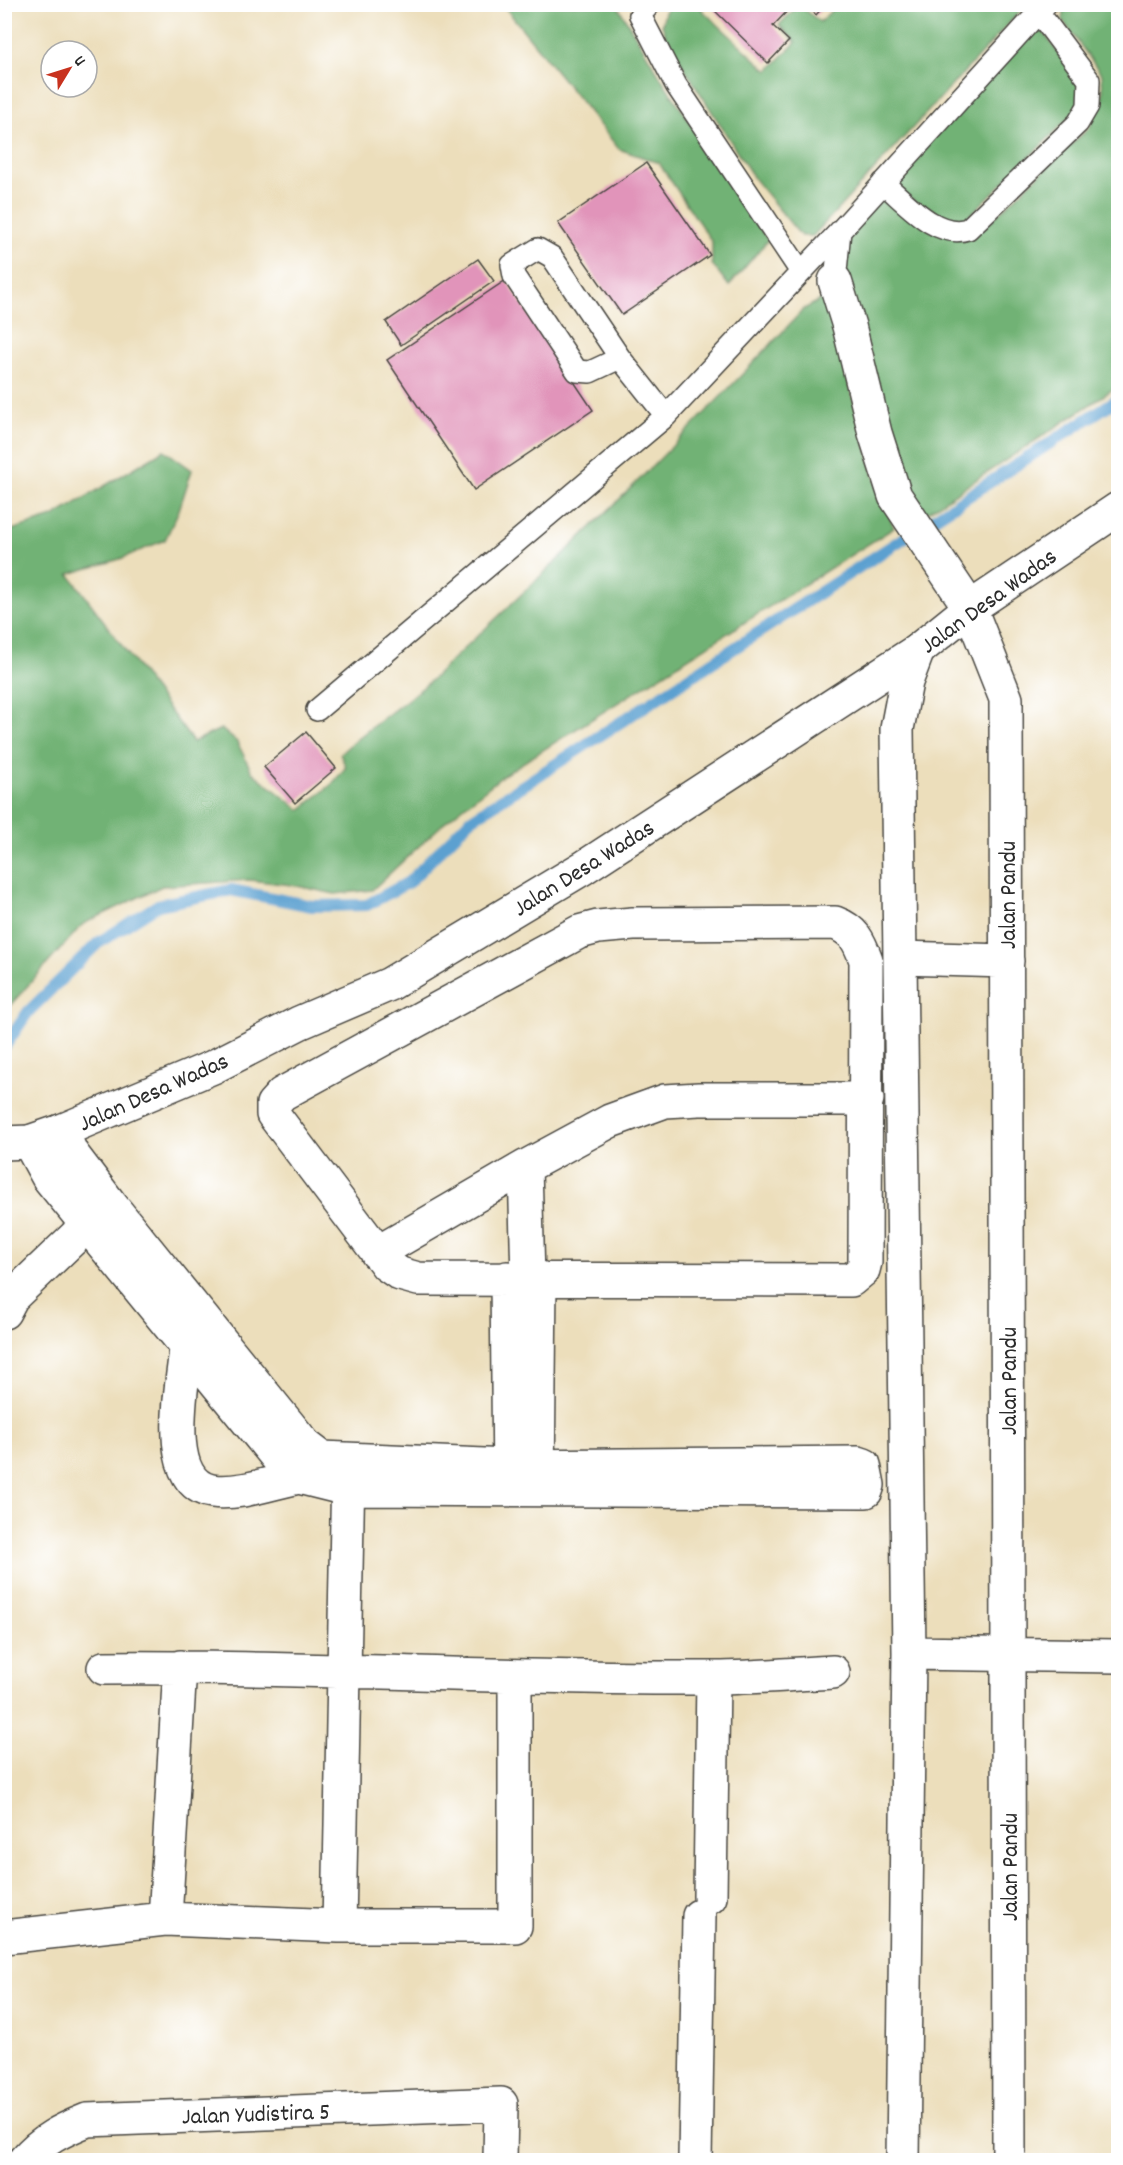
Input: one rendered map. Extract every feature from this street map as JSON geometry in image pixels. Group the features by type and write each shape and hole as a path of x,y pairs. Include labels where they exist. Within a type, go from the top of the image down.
{"street":[{"name":"Jalan Pandu","path":"835,281 849,326 875,433 895,496 970,608 1006,699 1009,2160"},
{"name":"Jalan Desa Wadas","path":"17,1143 62,1131 213,1067 299,1023 390,984 583,868 918,650 970,608 1119,509"},
{"path":"903,2160 909,1653 897,729 906,682 918,650"},
{"path":"835,923 849,928 856,937 866,960 867,1100 865,1262 863,1270 851,1280 418,1279 400,1274 377,1253 273,1114 273,1104 282,1094 579,932 598,927 633,924 835,923"},
{"path":"900,958 1007,961"},
{"path":"377,1253 525,1167 610,1121 665,1101 699,1099 867,1100"},
{"path":"62,1131 72,1154 110,1204 305,1445 308,1466"},
{"path":"17,1143 48,1177 186,1349 281,1462 348,1475 523,1478 823,1476"},
{"path":"523,1478 525,1167"},
{"path":"4,1312 12,1297 86,1224 110,1204"},
{"path":"186,1349 225,1346"},
{"path":"186,1349 177,1442 182,1461 195,1482 203,1488 228,1491 308,1466"},
{"path":"339,1926 342,1672 348,1475"},
{"path":"909,1653 1119,1656"},
{"path":"165,1919 180,1667"},
{"path":"104,1668 180,1667 516,1677 713,1678 833,1672"},
{"path":"4,1937 165,1919 339,1926 515,1926 516,1677"},
{"path":"695,2160 713,1678"},
{"name":"Jalan Yudistira 5","path":"24,2160 37,2146 59,2132 87,2120 501,2104 500,2160"}],"lane":[{"path":"640,8 676,85 801,272"},
{"path":"317,710 666,416 840,231 883,183 1042,9 1089,80 1088,106 1078,123 978,223 960,232 942,229 930,222 883,183"},
{"path":"835,281 840,231"},
{"path":"620,358 590,372 577,371 514,276 512,265 538,249 552,257 620,358 666,416"}],"green space":[{"path":"503,5 617,5 666,86 768,240 729,286 712,264 712,242 659,163 619,149"},
{"path":"671,5 705,5 701,9 768,71 796,42 779,25 799,5 820,22 837,5 1026,5 813,236 801,236 755,180 668,42 662,25 665,12"},
{"path":"1069,5 1118,5 1118,386 920,517 909,494 845,267 849,232 884,197 932,231 985,226 1090,127 1103,94 1102,75 1063,21 1064,10"},
{"path":"1038,24 1080,84 1078,109 956,229 889,184"},
{"path":"822,299 831,318 878,489 894,528 505,774 446,821 372,890 335,894 292,885 249,880 162,886 83,924 5,1011 5,532 53,517 164,450 192,470 179,510 165,540 120,559 69,574 193,742 221,729 237,742 252,772 300,810 332,784 346,767 340,754 433,679 634,485 804,309"}],"building":[{"path":"713,4 794,4 773,26 789,41 768,63 711,7"},
{"path":"806,4 826,4 816,15"},
{"path":"646,163 710,255 622,315 558,223"},
{"path":"478,259 494,281 401,345 386,322"},
{"path":"506,280 593,410 474,490 387,360"},
{"path":"306,732 336,768 295,803 264,767"}],"waterway":[{"path":"5,1046 28,1012 98,943 158,905 231,890 312,906 367,905 409,882 470,820 1118,399"}]}
